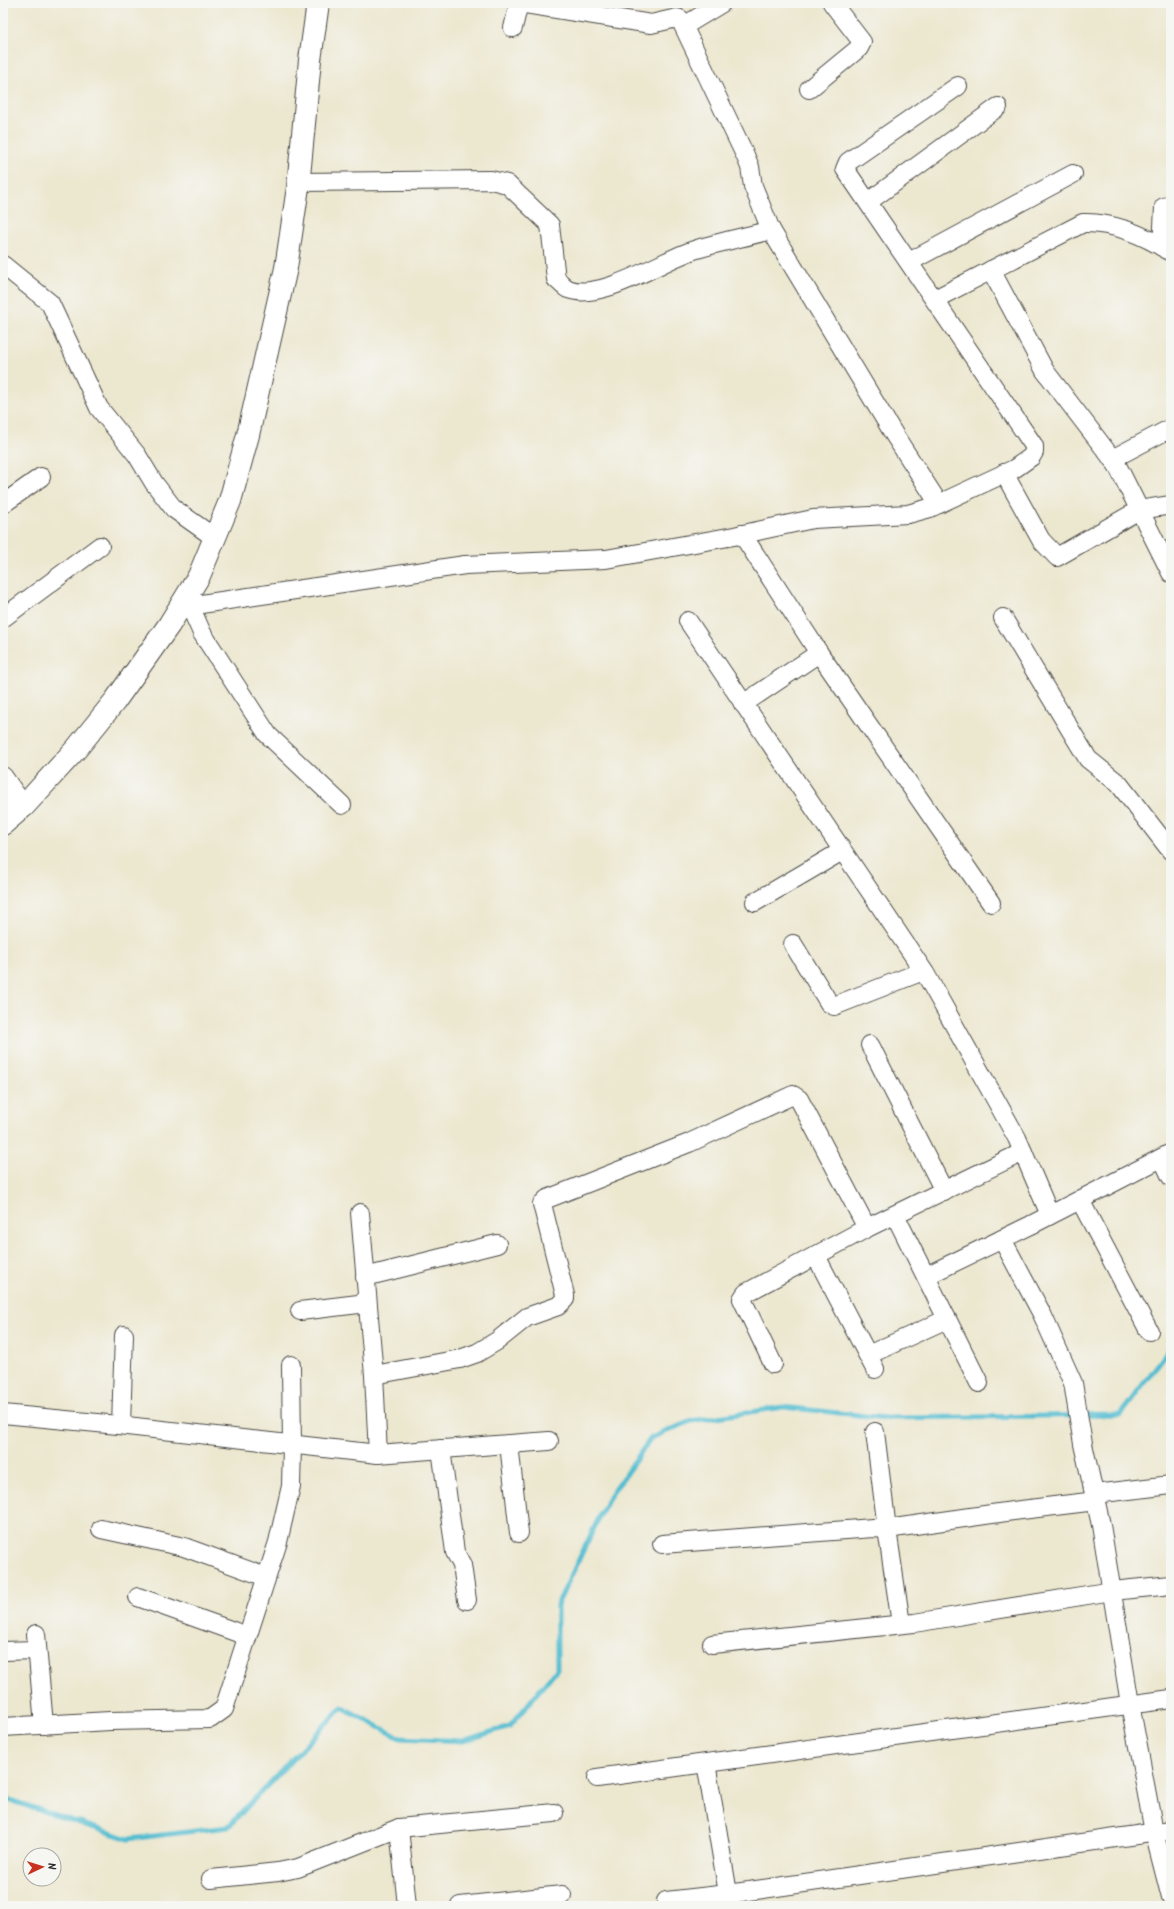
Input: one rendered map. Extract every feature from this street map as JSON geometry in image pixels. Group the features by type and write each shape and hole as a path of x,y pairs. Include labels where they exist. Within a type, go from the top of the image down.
{"main road":[{"path":"10,812 77,748 185,606 230,500 279,303 298,182 310,60 318,3"}],"street":[{"path":"514,28 519,3 651,24 677,18 680,19 712,89 745,155 750,167 753,186 771,230 891,430 939,504"},
{"path":"684,26 722,3"},
{"path":"809,89 859,48 862,42 832,3"},
{"path":"342,805 268,735 185,606 465,565 606,559 742,534 813,519 908,514 939,504 1004,473 1031,457 1034,452 1034,446 845,169 848,162 958,86"},
{"path":"868,202 998,107"},
{"path":"909,262 1073,174"},
{"path":"298,182 491,180 507,184 550,226 556,279 568,289 585,291 597,290 624,281 693,250 771,230"},
{"path":"1167,250 1164,207 1171,205"},
{"path":"935,299 1083,222 1100,222 1128,230 1167,250"},
{"path":"3,265 50,303 99,408 137,455 154,483 174,509 215,538"},
{"path":"991,270 1045,371 1117,465 1171,573"},
{"path":"1112,459 1171,428"},
{"path":"1004,473 1041,540 1056,557 1139,510 1171,505"},
{"path":"3,504 41,477"},
{"path":"742,534 819,653 991,903"},
{"path":"3,618 100,546"},
{"path":"1003,618 1022,647 1088,759 1119,784 1171,851"},
{"path":"688,621 923,971 1013,1131 1050,1215"},
{"path":"743,704 819,653"},
{"path":"3,776 10,812"},
{"path":"755,902 842,851"},
{"path":"793,944 829,1003 834,1006 923,971"},
{"path":"870,1045 944,1191"},
{"path":"374,1375 460,1359 477,1353 497,1341 527,1317 558,1306 565,1299 542,1204 547,1199 689,1143 793,1095 799,1099 867,1228"},
{"path":"773,1364 742,1299 746,1293 867,1228 1023,1152"},
{"path":"926,1276 1080,1200 1166,1155 1171,1177"},
{"path":"1080,1200 1149,1332"},
{"path":"360,1213 374,1375 378,1454"},
{"path":"895,1215 979,1383"},
{"path":"1002,1239 1042,1314 1073,1383 1083,1444 1095,1498 1112,1591 1130,1704 1162,1831 1171,1898"},
{"path":"365,1277 497,1244"},
{"path":"816,1256 872,1362 947,1318"},
{"path":"300,1311 367,1303"},
{"path":"121,1425 124,1334"},
{"path":"3,1727 210,1719 224,1709 278,1542 291,1486 291,1365"},
{"path":"3,1414 121,1425 378,1454 549,1441"},
{"path":"875,1432 901,1624"},
{"path":"509,1444 519,1534"},
{"path":"441,1449 455,1552 462,1564 467,1600"},
{"path":"662,1544 873,1528 887,1529 1013,1511 1171,1485"},
{"path":"101,1529 184,1547 266,1577"},
{"path":"712,1644 901,1624 1112,1591 1171,1585"},
{"path":"138,1597 247,1636"},
{"path":"3,1651 37,1642 44,1725"},
{"path":"597,1778 1171,1699"},
{"path":"706,1763 729,1900"},
{"path":"211,1879 278,1872 298,1868 399,1828 554,1813"},
{"path":"399,1828 406,1906"},
{"path":"666,1901 729,1900 1162,1831"},
{"path":"467,1905 562,1895"}],"waterway":[{"path":"3,1798 129,1839 228,1827 342,1707 400,1738 463,1741 510,1726 557,1669 557,1605 608,1499 651,1438 691,1421 783,1407 886,1418 1120,1415 1171,1347"}]}
